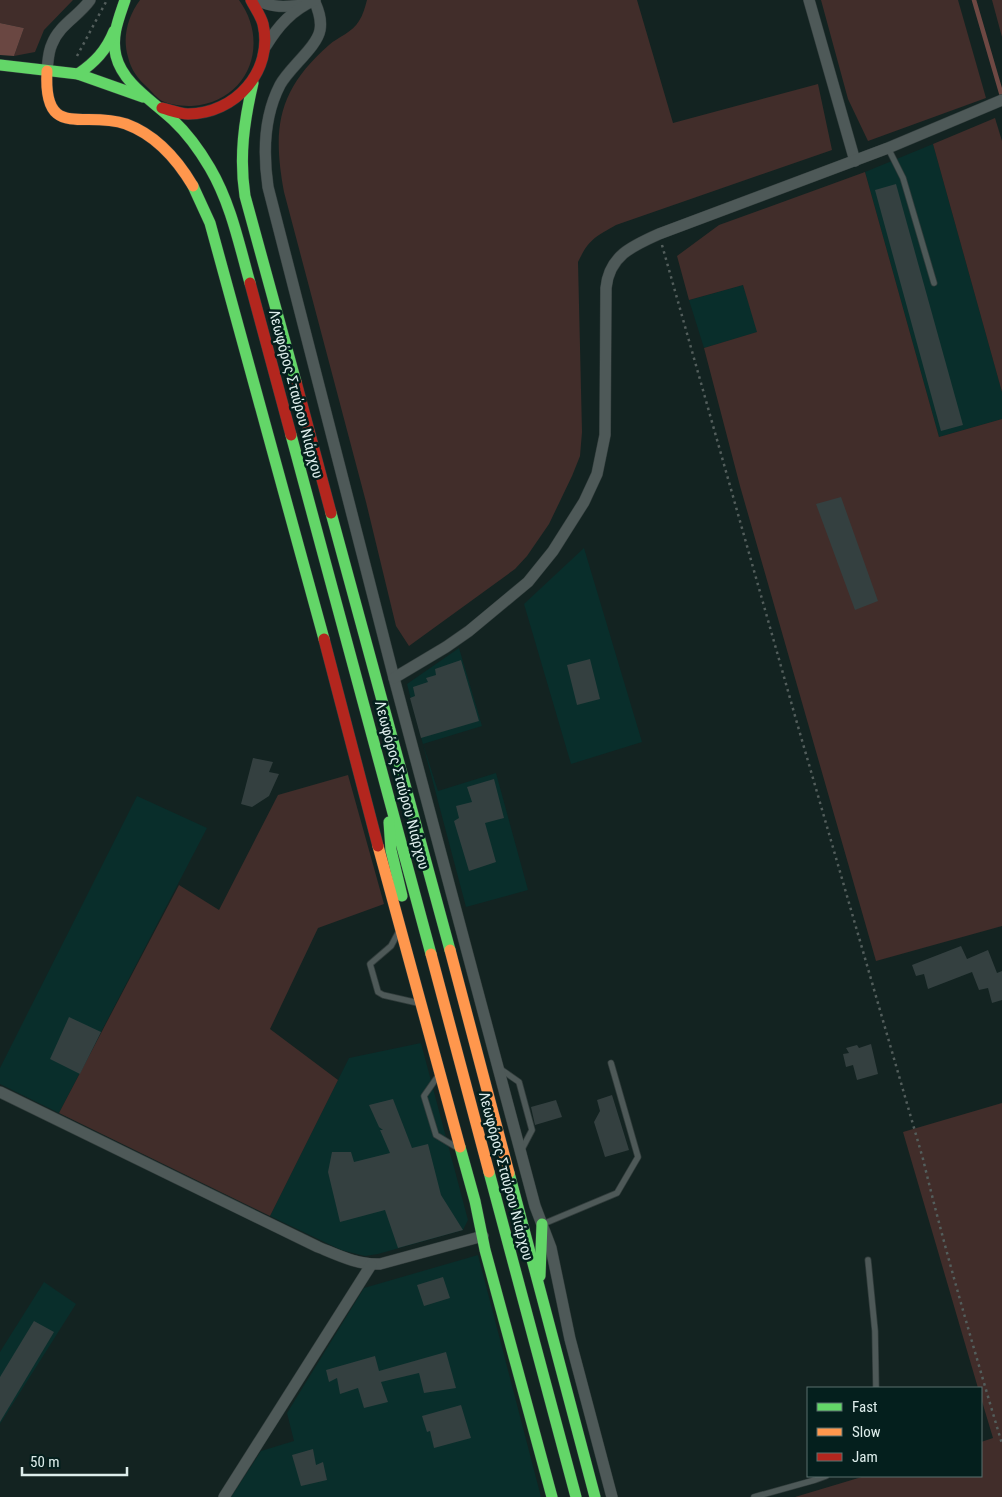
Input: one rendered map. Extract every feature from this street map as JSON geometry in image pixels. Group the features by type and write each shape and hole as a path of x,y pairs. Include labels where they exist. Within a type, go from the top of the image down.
{"main road":[{"name":"Λεωφόρος Σταύρου Νιάρχου","path":"251,0 260,17 266,46 262,62 252,83 241,140 241,171 245,196 308,422 595,1497"},
{"name":"Λεωφόρος Σταύρου Νιάρχου","path":"125,2 117,22 116,49 120,65 129,81 173,120 202,154 228,204 390,797 576,1497"},
{"path":"78,74 103,55 110,43 117,22"},
{"path":"0,65 78,74 150,101"},
{"path":"47,71 45,89 50,105 55,112 70,120 117,122 147,135 167,150 177,161 203,206 210,223 321,627 400,929 461,1150 476,1201 491,1239 510,1250"},
{"name":"Λεωφόρος Σταύρου Νιάρχου","path":"150,101 180,114 201,114 223,107 244,92 252,83"},
{"path":"390,797 388,832 404,906 400,929"},
{"path":"539,1288 542,1259 542,1224"},
{"path":"491,1239 485,1250 552,1497"}],"street":[{"path":"47,71 50,52 57,34 81,12 90,0"},
{"path":"257,0 273,7 283,8 302,5 314,0 320,15 320,30 316,40 285,77 274,99 266,134 266,173 274,212 308,337 394,678 535,1206 551,1248 570,1339 612,1497"},
{"path":"809,0 855,161"},
{"path":"266,46 280,25 302,5"},
{"path":"394,678 454,642 528,582 554,551 584,502 597,474 605,435 605,302 607,275 618,258 659,234 855,161 998,102"},
{"path":"0,1092 318,1247 351,1260 371,1265 385,1263 491,1239"},
{"path":"224,1497 371,1265"}],"lane":[{"path":"888,148 903,178 934,283"},
{"path":"400,929 391,946 370,964 378,992 422,1005"},
{"path":"542,1224 617,1194 638,1157 612,1063"},
{"path":"499,1068 519,1082 532,1130 521,1151"},
{"path":"440,1072 424,1096 436,1135 461,1150"},
{"path":"868,1260 875,1331 876,1387"},
{"path":"754,1497 824,1477"}],"path":[{"path":"659,234 797,723 923,1159 939,1225 1002,1444"}],"shaded area":[{"path":"0,0 73,0 44,30 35,52 14,56 24,28 0,23"},
{"path":"140,0 239,0 248,17 253,35 253,52 248,68 240,82 227,94 211,102 192,106 169,103 158,98 135,74 129,62 126,49 126,34 129,20"},
{"path":"367,0 637,0 673,123 818,84 832,150 616,225 589,243 578,262 582,432 580,456 572,476 549,524 527,556 515,569 409,646 396,626 366,502 284,192 280,169 280,129 283,111 289,94 312,62 329,45 356,25 362,16"},
{"path":"821,0 958,0 986,98 868,141 848,99"},
{"path":"992,0 1002,0 1002,37"},
{"path":"0,23 24,28 14,56 0,55"},
{"path":"995,118 1002,141 1002,392 933,144"},
{"path":"933,144 1002,392 1002,419 939,437 865,172"},
{"path":"865,172 939,437 1002,419 1002,926 876,961 740,486 704,348 757,332 743,285 689,300 677,256 719,225"},
{"path":"743,285 758,332 704,348 689,300"},
{"path":"584,548 642,742 571,764 524,604"},
{"path":"459,648 482,726 423,744 438,791 496,773 528,890 466,907 407,684"},
{"path":"348,775 384,904 318,928 270,1029 338,1080 270,1216 59,1113 179,885 219,910 278,795"},
{"path":"137,796 207,828 59,1113 0,1084 0,1068"},
{"path":"421,1043 468,1220 463,1230 365,1256 341,1250 270,1216 349,1058"},
{"path":"1002,1103 1002,1497 795,1497 862,1477 982,1477 982,1442 993,1438 982,1401 982,1387 978,1387 903,1132"},
{"path":"478,1255 541,1497 231,1497 261,1451 294,1441 287,1413 364,1288"},
{"path":"44,1282 76,1304 0,1424 0,1352"}],"building":[{"path":"896,184 963,425 941,431 875,190"},
{"path":"841,497 878,601 855,610 816,504"},
{"path":"590,659 600,699 577,705 567,665"},
{"path":"461,660 479,721 421,738 410,698 415,696 413,687 428,682 426,678 436,675 435,669"},
{"path":"253,758 273,762 269,772 279,774 269,796 252,807 241,804"},
{"path":"494,779 504,818 485,823 496,862 469,871 454,821 459,818 456,806 472,802 467,787"},
{"path":"961,946 967,959 988,950 997,973 1002,971 1002,1000 992,1003 988,988 979,990 972,972 928,989 924,974 916,976 912,965"},
{"path":"69,1017 101,1032 80,1074 50,1059"},
{"path":"871,1044 878,1074 857,1080 853,1065 846,1067 843,1054 849,1053 846,1048 857,1045 859,1048"},
{"path":"612,1095 629,1150 605,1157 594,1122 600,1111 597,1100"},
{"path":"393,1099 412,1148 428,1144 441,1195 463,1230 398,1248 385,1210 340,1222 328,1172 332,1152 351,1152 354,1162 390,1153 380,1130 383,1130 379,1127 369,1105"},
{"path":"556,1100 562,1117 535,1125 531,1107"},
{"path":"443,1277 450,1298 424,1306 417,1285"},
{"path":"34,1321 54,1332 0,1422 0,1377"},
{"path":"446,1352 456,1388 424,1393 419,1373 381,1382 388,1402 364,1408 358,1388 340,1394 337,1378 329,1382 326,1370 375,1356 379,1371"},
{"path":"461,1405 471,1438 434,1448 430,1431 427,1432 422,1416"},
{"path":"313,1449 316,1465 323,1462 327,1480 301,1486 292,1455"}],"waterway":[{"path":"974,0 1002,96"}],"traffic: fast":[{"path":"125,0 116,27 114,41 116,56 120,66 132,84 184,131 210,168 229,210 250,283"},
{"path":"78,74 99,56 114,31"},
{"path":"0,65 78,74 143,97"},
{"path":"253,83 243,139 242,167 245,196 296,382"},
{"path":"193,186 210,223 324,639"},
{"path":"291,435 431,954"},
{"path":"331,513 450,950"},
{"path":"389,822 391,850 402,896"},
{"path":"460,1147 475,1201 485,1250 552,1497"},
{"path":"489,1172 576,1497"},
{"path":"509,1173 595,1497"},
{"path":"540,1276 542,1224"}],"traffic: slow":[{"path":"47,71 47,93 52,107 59,115 69,119 110,121 126,124 137,129 156,141 173,157 193,186"},
{"path":"378,846 460,1147"},
{"path":"450,950 509,1173"},
{"path":"431,954 489,1172"}],"traffic: jam":[{"path":"162,108 185,114 205,112 221,107 247,87 263,58 265,41 262,21 251,0"},
{"path":"250,283 291,435"},
{"path":"296,382 331,513"},
{"path":"324,639 378,846"}]}
